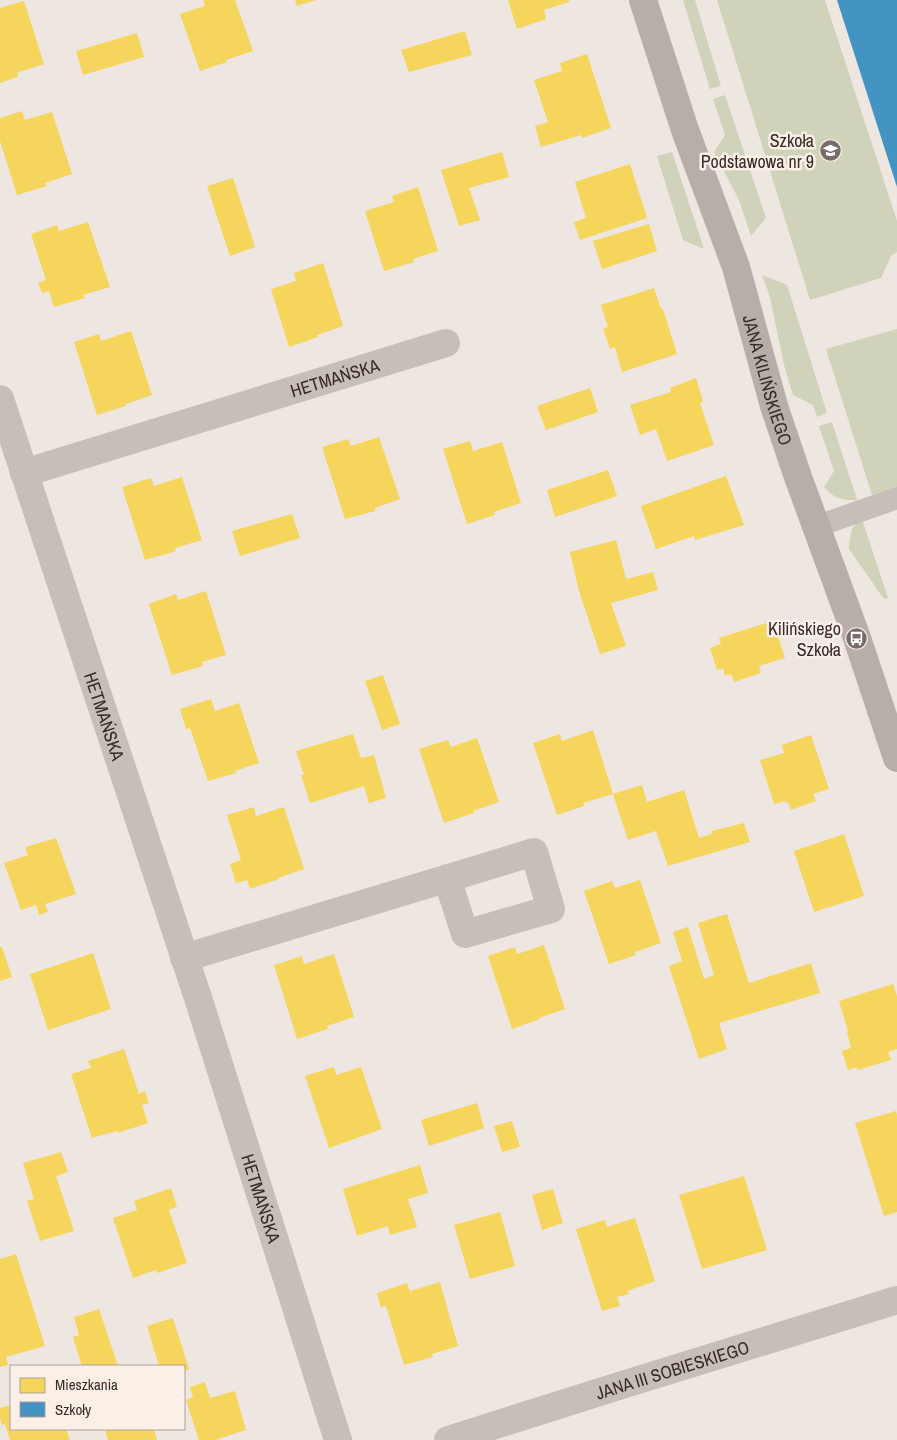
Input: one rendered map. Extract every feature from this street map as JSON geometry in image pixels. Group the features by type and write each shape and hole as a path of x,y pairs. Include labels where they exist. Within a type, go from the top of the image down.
{"street":[{"name":"JANA KILIŃSKIEGO","path":"643,0 685,130 736,267 774,406 815,527 857,638 897,758"},
{"name":"HETMAŃSKA","path":"24,473 446,343"},
{"name":"HETMAŃSKA","path":"0,399 199,1001 338,1440"},
{"path":"184,958 446,878"},
{"name":"JANA III SOBIESKIEGO","path":"448,1440 622,1384 897,1300"}],"lane":[{"path":"815,527 897,498"}],"green space":[{"path":"683,0 695,0 721,86 710,89"},
{"path":"717,0 825,0 897,221 897,252 891,256 881,278 810,300"},
{"path":"725,95 766,218 751,236 739,200 714,152 725,135 713,99"},
{"path":"672,152 704,249 683,240 657,156"},
{"path":"762,275 787,285 827,413 817,417 813,405 793,395 784,365 770,297"},
{"path":"897,329 897,487 872,495 826,349"},
{"path":"832,422 857,500 839,498 831,494 824,487 834,471 819,426"},
{"path":"862,519 888,598 884,599 849,549 853,528"}],"building: Mieszkania":[{"path":"203,0 235,0 253,51 200,71 180,14 205,6"},
{"path":"295,0 316,0 297,6"},
{"path":"508,0 569,0 569,2 544,10 546,19 517,29"},
{"path":"24,1 44,64 17,73 18,77 0,83 0,8"},
{"path":"465,31 472,55 409,72 401,50"},
{"path":"137,33 144,57 83,75 76,51"},
{"path":"587,54 611,128 582,138 581,135 541,147 535,126 548,122 534,80 562,71 560,63"},
{"path":"22,111 25,120 52,112 72,174 45,183 47,186 17,195 0,141 0,118"},
{"path":"502,152 509,177 469,188 480,220 459,226 441,170"},
{"path":"630,164 647,218 580,240 574,222 586,218 575,182"},
{"path":"233,178 255,247 230,256 207,186"},
{"path":"418,187 438,251 413,259 414,262 384,271 365,211 394,202 392,196"},
{"path":"88,222 110,287 83,295 85,298 54,307 49,291 42,293 38,283 46,280 31,234 57,225 59,231"},
{"path":"649,224 657,251 602,269 593,241"},
{"path":"323,263 343,326 289,347 271,289 296,281 294,273"},
{"path":"654,288 661,309 663,309 677,354 622,372 615,347 610,349 603,328 608,327 601,305"},
{"path":"131,331 152,395 97,415 74,342 99,334 101,341"},
{"path":"696,378 703,401 700,403 714,445 667,461 656,429 640,435 630,405 671,392 670,388"},
{"path":"590,388 598,412 546,430 537,406"},
{"path":"379,437 400,499 375,508 375,511 345,519 322,447 348,439 351,446"},
{"path":"470,441 473,451 502,442 521,503 494,512 495,515 467,524 443,449"},
{"path":"608,470 617,496 555,517 547,490"},
{"path":"726,476 744,525 695,540 694,536 656,549 641,506"},
{"path":"182,477 202,540 175,548 176,551 145,560 122,487 151,478 154,486"},
{"path":"292,514 300,538 240,556 232,531"},
{"path":"616,540 626,579 653,572 658,590 611,603 626,646 600,654 579,591 570,552"},
{"path":"206,591 226,655 202,662 203,666 172,675 149,604 176,594 178,600"},
{"path":"773,621 785,658 759,666 761,673 734,682 731,674 725,676 723,668 717,670 710,648 721,644 719,638"},
{"path":"383,675 400,724 382,730 365,681"},
{"path":"211,699 215,711 239,703 259,763 235,771 236,773 208,781 190,728 186,729 180,709"},
{"path":"593,730 613,794 583,803 584,806 557,815 533,743 560,734 562,741"},
{"path":"353,734 361,758 374,755 386,798 369,803 364,786 310,803 296,751"},
{"path":"811,735 829,789 813,794 816,801 791,810 788,802 774,804 760,760 784,753 782,745"},
{"path":"477,738 499,802 444,823 419,749 448,740 451,747"},
{"path":"642,785 647,802 684,790 699,838 712,834 711,831 744,823 750,842 668,866 656,831 628,840 613,794"},
{"path":"254,807 256,816 284,807 304,869 250,889 247,880 236,883 230,864 241,860 227,815"},
{"path":"844,834 864,896 814,912 794,851"},
{"path":"56,838 76,894 45,904 48,912 39,915 36,905 21,910 4,863 28,855 25,847"},
{"path":"640,880 661,943 635,952 636,955 609,964 584,891 612,881 615,888"},
{"path":"727,914 749,983 811,963 820,993 719,1023 727,1049 699,1059 669,966 682,961 673,932 688,927 704,979 714,975 698,923"},
{"path":"544,945 565,1009 512,1029 488,956 515,947 517,954"},
{"path":"0,947 2,947 12,977 0,981"},
{"path":"93,953 111,1009 48,1030 30,974"},
{"path":"334,954 354,1017 327,1026 328,1029 297,1039 274,965 302,956 304,964"},
{"path":"893,984 897,996 897,1049 888,1052 891,1060 858,1070 857,1067 848,1070 842,1051 851,1048 839,1001"},
{"path":"124,1049 139,1094 145,1091 149,1103 142,1105 148,1123 118,1133 117,1131 92,1138 71,1074 91,1068 88,1061"},
{"path":"334,1067 336,1075 361,1067 382,1129 329,1148 305,1076"},
{"path":"477,1103 484,1128 429,1146 421,1120"},
{"path":"896,1111 897,1212 884,1216 855,1123"},
{"path":"512,1121 520,1147 502,1152 494,1126"},
{"path":"61,1152 68,1172 56,1176 74,1231 40,1241 27,1201 34,1199 23,1163"},
{"path":"420,1165 428,1193 408,1199 417,1227 390,1235 388,1226 357,1236 343,1189"},
{"path":"744,1176 767,1250 702,1269 679,1195"},
{"path":"171,1188 177,1207 169,1210 187,1263 157,1273 156,1270 133,1278 113,1218 137,1210 134,1201"},
{"path":"553,1189 563,1223 542,1230 532,1195"},
{"path":"500,1212 515,1266 470,1279 454,1225"},
{"path":"635,1218 655,1281 627,1291 629,1294 617,1297 620,1306 602,1311 576,1229 605,1220 607,1227"},
{"path":"16,1254 45,1346 6,1357 8,1365 0,1367 0,1259"},
{"path":"440,1282 458,1346 432,1354 433,1357 404,1365 386,1306 381,1308 377,1293 407,1283 410,1291"},
{"path":"99,1309 118,1365 82,1365 73,1337 79,1335 74,1317"},
{"path":"173,1318 189,1369 185,1371 185,1365 159,1365 147,1326"},
{"path":"205,1382 210,1398 235,1391 246,1430 215,1440 199,1440 186,1400 193,1397 190,1387"},
{"path":"10,1405 10,1430 66,1430 70,1440 10,1440 5,1424 2,1425 0,1408"},
{"path":"105,1430 154,1430 157,1440 108,1440"}],"building: Szkoły":[{"path":"837,0 897,0 897,187"}],"place":[{"name":"Szkoła Podstawowa nr 9","path":"830,150"},
{"name":"Kilińskiego Szkoła","path":"857,638"}]}
